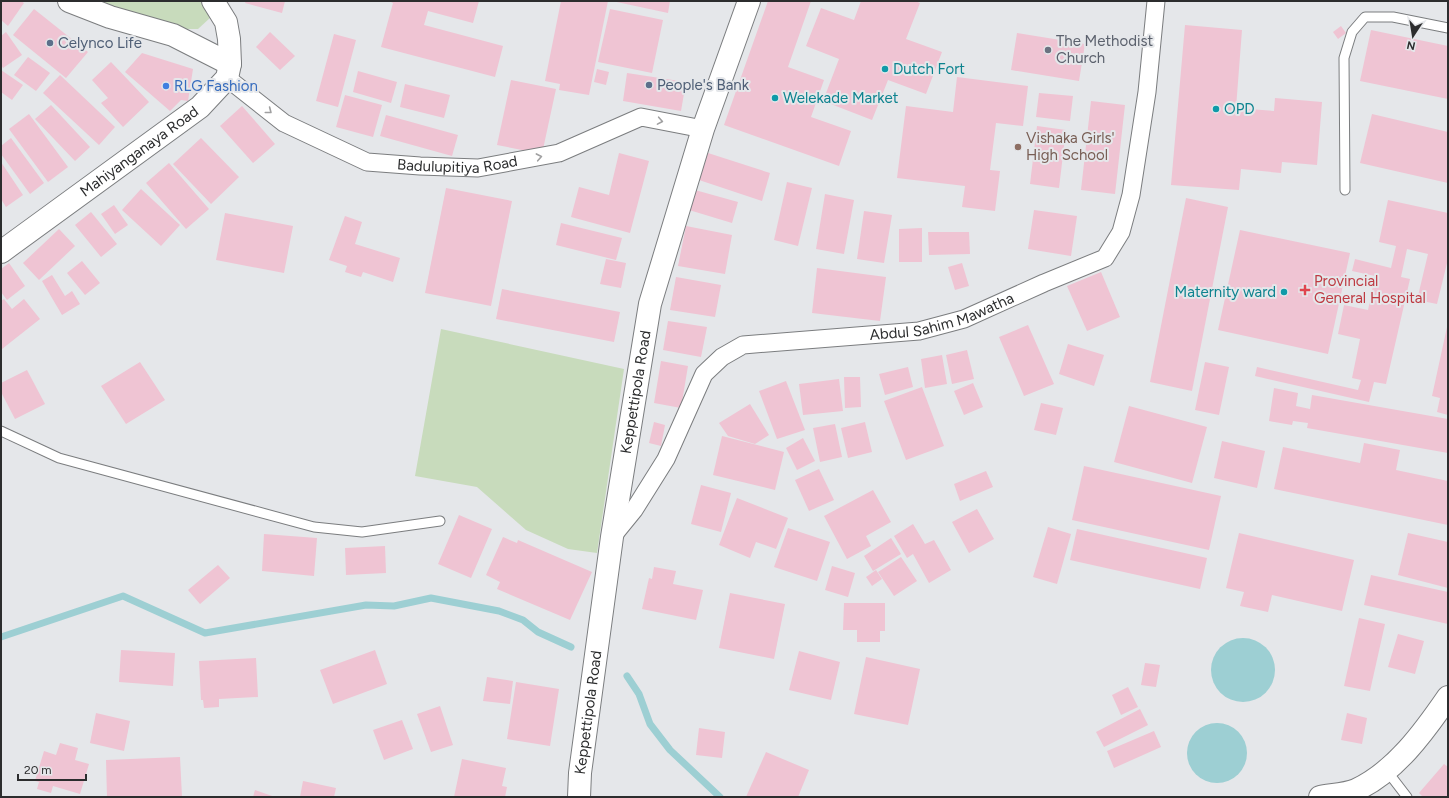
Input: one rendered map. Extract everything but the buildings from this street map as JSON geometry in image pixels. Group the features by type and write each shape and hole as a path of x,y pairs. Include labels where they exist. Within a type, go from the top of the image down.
{"main road":[{"name":"Badulupitiya Road","path":"69,1 110,17 173,35 229,71"},
{"path":"213,1 226,22 229,39 229,71"},
{"name":"Keppettipola Road","path":"579,797 580,773 612,537 650,304 703,129 749,1"},
{"name":"Mahiyanganaya Road","path":"1,252 200,106 229,71"},
{"path":"1320,797 1356,794 1387,771 1423,733 1448,697"}],"street":[{"name":"Abdul Sahim Mawatha","path":"612,537 634,510 666,459 704,374 722,357 743,345 912,332 927,329 964,319 1044,283 1105,258 1121,232 1131,195 1147,92 1156,1"},
{"name":"Badulupitiya Road","path":"229,71 284,123 367,162 478,168 559,153 641,117 703,129"}],"lane":[{"path":"1345,190 1344,58 1352,32 1365,17 1393,17 1448,28"},
{"path":"1,431 59,458 314,527 362,532 440,521"},
{"path":"1387,771 1407,797"}],"green space":[{"path":"90,1 200,1 211,17 198,29 172,29"},
{"path":"441,329 624,369 597,553 568,549 526,530 477,487 415,476"}],"water":[{"path":"1243,638 1261,644 1269,652 1275,670 1269,688 1261,696 1243,702 1225,696 1217,688 1211,670 1217,652 1225,644"},
{"path":"1211,723 1223,723 1234,728 1242,736 1247,747 1245,765 1234,778 1223,783 1211,783 1200,778 1192,770 1187,759 1187,747 1192,736 1200,728"}],"waterway":[{"path":"1,637 123,596 205,633 366,605 394,606 431,598 499,611 523,620 538,632 571,647"},
{"path":"627,676 639,694 650,724 670,750 720,797"}],"place":[{"name":"Celynco Life","path":"50,43"},
{"name":"The Methodist Church","path":"1048,50"},
{"name":"Dutch Fort","path":"885,69"},
{"name":"People's Bank","path":"649,85"},
{"name":"RLG Fashion","path":"166,86"},
{"name":"Welekade Market","path":"775,98"},
{"name":"OPD","path":"1216,109"},
{"name":"Vishaka Girls' High School","path":"1018,147"},
{"name":"Provincial General Hospital","path":"1305,290"},
{"name":"Maternity ward","path":"1284,292"}]}
